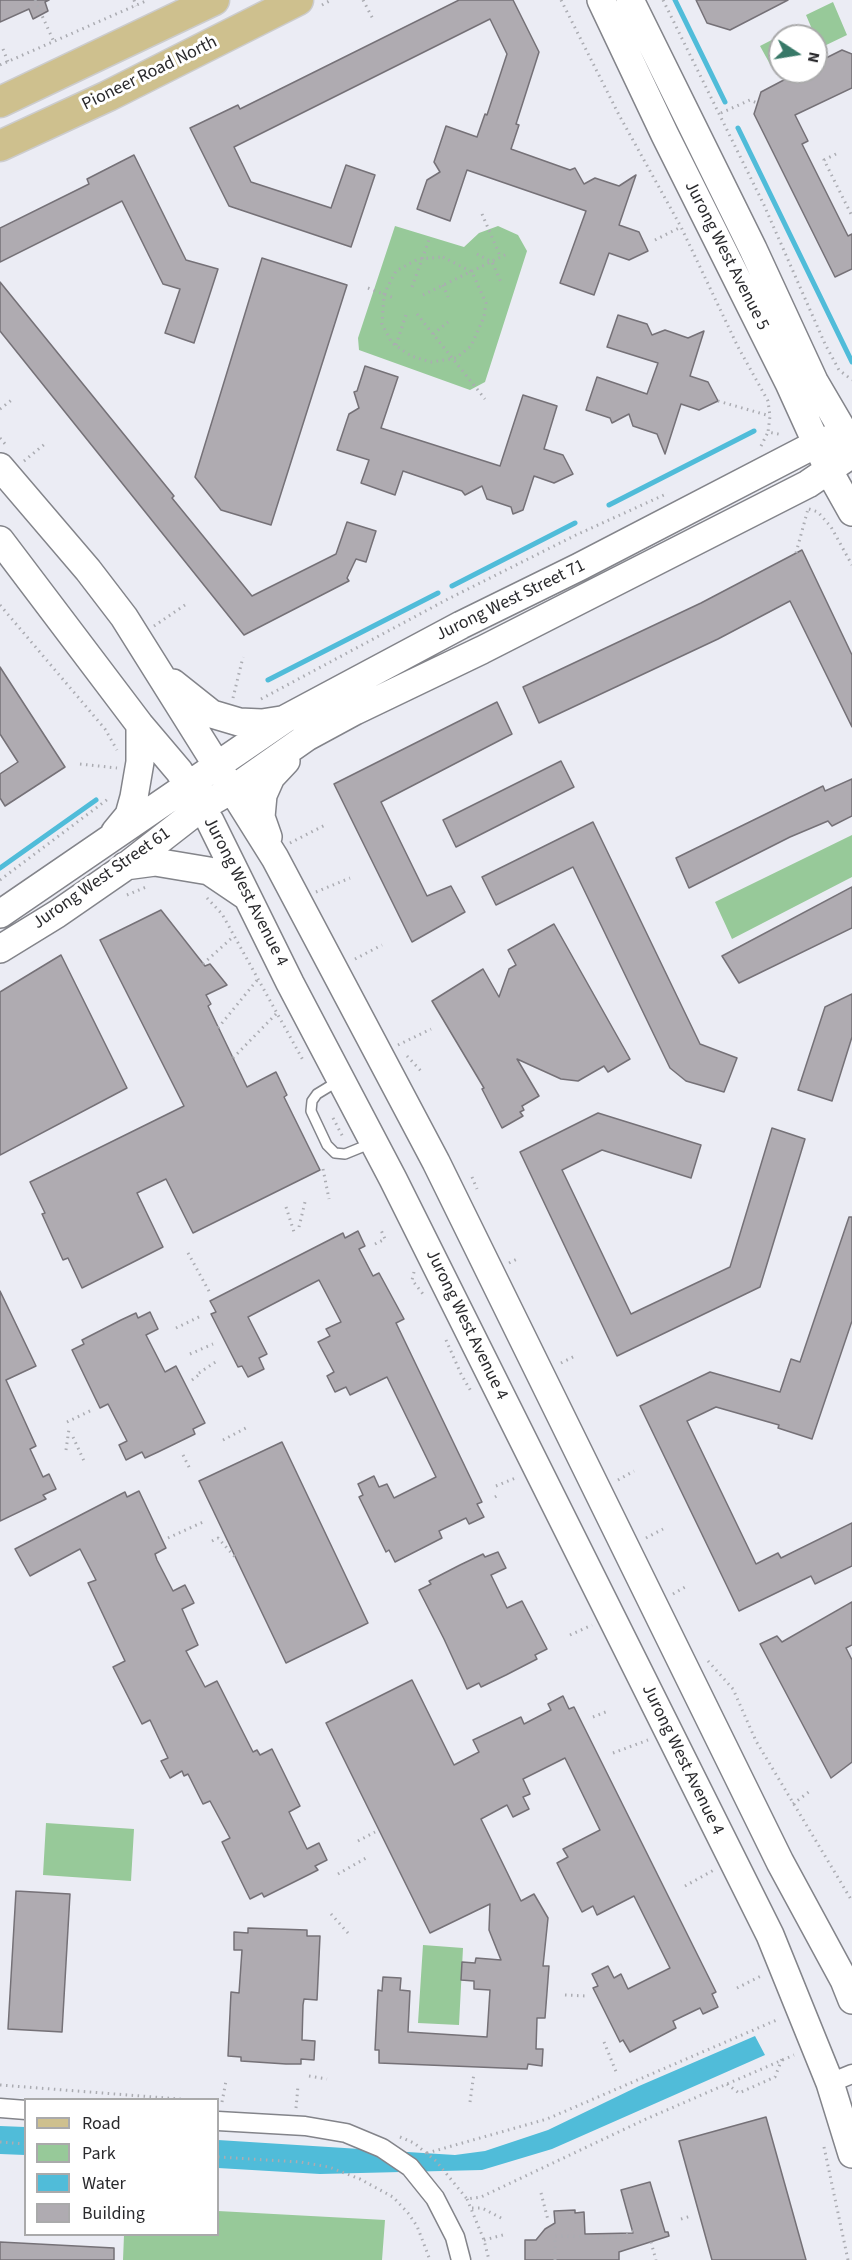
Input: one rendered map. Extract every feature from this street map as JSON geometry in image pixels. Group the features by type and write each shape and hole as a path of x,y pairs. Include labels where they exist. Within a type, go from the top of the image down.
{"main road":[{"path":"0,102 214,0"},
{"name":"Pioneer Road North","path":"0,146 108,96 298,0"},
{"name":"Jurong West Avenue 5","path":"601,0 665,135 789,383 829,471 852,512"},
{"name":"Jurong West Avenue 5","path":"630,0 753,249 814,381 850,441"},
{"name":"Jurong West Street 71","path":"195,796 217,765 285,719 461,625 579,567 816,444 850,441"},
{"name":"Jurong West Street 71","path":"195,796 233,789 307,737 355,711 482,650 808,484 829,471 850,441"},
{"name":"Jurong West Avenue 4","path":"12,464 124,617 233,789 282,850 334,968 436,1162 780,1862 849,1989"},
{"name":"Jurong West Avenue 4","path":"0,540 140,725 179,771 195,796 247,897 331,1085 374,1142 770,1935 842,2086 852,2154"},
{"path":"162,674 212,714 239,722 262,723 285,719"},
{"path":"105,844 129,815 139,777 140,725"},
{"path":"282,850 261,817 263,795 271,777 307,737"},
{"name":"Jurong West Street 61","path":"0,914 105,844 195,796"},
{"name":"Jurong West Street 61","path":"0,949 57,914 124,867 195,796"},
{"path":"124,867 154,862 209,871 247,897"}],"street":[{"path":"0,2108 24,2110"},
{"path":"219,2121 313,2127 346,2133 382,2148 410,2167 435,2198 455,2237 460,2260"}],"lane":[{"path":"331,1085 312,1101 311,1111 327,1145 335,1153 345,1154 374,1142"}],"path":[{"path":"35,0 54,42"},
{"path":"134,0 136,6"},
{"path":"0,65 148,0"},
{"path":"363,0 374,19"},
{"path":"561,0 619,115 681,227 738,347 768,401 770,416 768,432 757,450"},
{"path":"663,0 721,113 825,344 839,370 852,380"},
{"path":"3,49 8,62"},
{"path":"721,113 750,100 757,103"},
{"path":"836,154 824,160 852,216"},
{"path":"482,213 501,258"},
{"path":"655,240 681,227"},
{"path":"412,287 430,237"},
{"path":"423,295 509,253"},
{"path":"477,254 492,262 501,282"},
{"path":"443,257 472,272 486,303 484,317 471,346 453,358 431,362 411,356 392,343 382,324 384,294 396,271 421,259 443,257"},
{"path":"443,285 448,297"},
{"path":"368,288 394,298"},
{"path":"417,314 485,399"},
{"path":"395,345 406,315"},
{"path":"433,334 447,321"},
{"path":"0,410 13,399"},
{"path":"718,401 770,416"},
{"path":"768,432 786,436"},
{"path":"12,464 46,443"},
{"path":"254,702 470,588 576,535 671,492"},
{"path":"796,553 808,509"},
{"path":"0,605 105,729 121,758"},
{"path":"159,624 185,605"},
{"path":"234,692 243,657"},
{"path":"227,697 243,701"},
{"path":"80,764 117,768"},
{"path":"0,880 107,801 113,792"},
{"path":"282,850 327,824"},
{"path":"312,894 350,878"},
{"path":"123,897 154,884"},
{"path":"204,895 222,915 277,1013 331,1085"},
{"path":"203,964 234,936"},
{"path":"334,968 382,945"},
{"path":"218,1028 258,979"},
{"path":"233,1058 277,1013"},
{"path":"397,1045 431,1029"},
{"path":"323,1169 329,1198"},
{"path":"472,1177 480,1199"},
{"path":"299,1227 305,1202"},
{"path":"286,1208 295,1235"},
{"path":"375,1244 385,1239 381,1230"},
{"path":"188,1253 210,1293"},
{"path":"507,1263 510,1269"},
{"path":"176,1328 201,1316"},
{"path":"190,1354 213,1344"},
{"path":"562,1363 576,1356"},
{"path":"192,1380 217,1361"},
{"path":"67,1422 92,1410"},
{"path":"223,1440 246,1428"},
{"path":"66,1450 69,1429"},
{"path":"73,1437 84,1461"},
{"path":"183,1455 190,1471"},
{"path":"614,1483 634,1471"},
{"path":"496,1486 512,1480"},
{"path":"495,1497 500,1494"},
{"path":"168,1538 203,1522"},
{"path":"648,1537 663,1529"},
{"path":"212,1541 218,1538 235,1557"},
{"path":"671,1594 685,1587"},
{"path":"570,1635 585,1628"},
{"path":"704,1656 733,1689 756,1741 852,1901"},
{"path":"593,1717 608,1711"},
{"path":"613,1753 639,1743"},
{"path":"793,1804 810,1791"},
{"path":"358,1841 375,1832"},
{"path":"338,1874 366,1858"},
{"path":"685,1886 707,1874"},
{"path":"331,1914 348,1933"},
{"path":"737,1988 759,1978"},
{"path":"565,1995 586,1996"},
{"path":"427,2154 547,2118 786,2016"},
{"path":"604,2042 617,2074"},
{"path":"467,2199 481,2197 782,2059 800,2053"},
{"path":"727,2084 739,2093 775,2077 782,2059"},
{"path":"470,2102 474,2073"},
{"path":"309,2076 327,2079"},
{"path":"219,2102 222,2102 226,2081"},
{"path":"0,2085 166,2098"},
{"path":"298,2086 296,2108 300,2108"},
{"path":"398,2136 414,2143 436,2161 467,2199 484,2240 489,2260"},
{"path":"822,2138 848,2260"},
{"path":"0,2142 24,2144"},
{"path":"219,2157 300,2162 329,2167 360,2180 393,2197 408,2213 417,2226 430,2260"},
{"path":"541,2193 548,2220"},
{"path":"472,2208 482,2208 503,2219"},
{"path":"681,2219 692,2216"},
{"path":"555,2260 555,2236 618,2237 633,2231"},
{"path":"484,2240 503,2235"},
{"path":"651,2242 656,2260"}],"green space":[{"path":"833,2 847,35 828,44 828,24 810,24 806,15"},
{"path":"768,42 768,61 760,46"},
{"path":"395,226 464,247 479,233 498,226 518,235 527,251 485,382 470,390 359,350 358,338"},
{"path":"852,835 852,877 732,939 715,902"},
{"path":"46,1823 134,1829 131,1881 43,1875"},
{"path":"423,1945 463,1948 459,2025 418,2023"},
{"path":"219,2211 385,2220 382,2260 123,2260 124,2236 219,2236"}],"water":[{"path":"755,2036 765,2055 552,2149 482,2170 320,2174 219,2168 219,2140 455,2155 485,2151 548,2130 639,2086"},
{"path":"0,2126 24,2127 24,2155 0,2154"}],"building":[{"path":"0,0 49,0 45,2 48,11 33,19 29,9 0,22"},
{"path":"459,0 513,0 539,52 516,124 519,125 511,149 570,170 575,168 584,184 595,178 619,186 636,175 619,225 639,232 648,251 629,260 609,253 594,295 560,283 586,211 467,170 450,221 417,209 427,180 440,172 434,162 446,126 477,137 485,114 487,115 507,54 490,19 234,147 251,182 331,208 346,165 375,175 351,247 229,206 190,128 238,105 240,109"},
{"path":"696,0 788,0 730,30 707,23"},
{"path":"842,50 852,54 852,88 795,115 808,141 802,144 848,236 852,234 852,269 835,277 754,114 761,92 776,84 828,84 828,57"},
{"path":"134,155 186,260 218,269 194,343 165,333 180,289 163,284 122,201 0,262 0,228 89,184 87,179"},
{"path":"262,258 347,285 271,525 221,510 195,477"},
{"path":"0,282 252,596 336,554 347,522 376,531 366,562 356,559 347,578 349,581 244,635 0,331"},
{"path":"618,315 647,324 652,335 665,330 688,338 704,331 690,376 708,382 718,401 699,410 681,404 665,454 657,434 633,426 629,414 612,423 610,418 586,410 597,377 647,394 658,363 607,347"},
{"path":"365,366 398,377 381,428 500,466 523,395 557,406 544,449 563,455 573,474 554,483 534,476 523,510 513,514 511,507 487,499 482,486 465,495 462,491 403,471 395,495 361,483 369,460 337,450 349,414 359,408 354,392 357,391"},
{"path":"802,550 852,655 852,727 790,601 718,639 539,723 523,687 701,603"},
{"path":"0,667 65,767 5,806 0,798 0,774 18,762 0,734"},
{"path":"497,702 512,734 381,802 427,896 451,886 465,912 412,942 334,784"},
{"path":"561,761 574,787 456,847 443,820"},
{"path":"852,779 852,816 832,826 828,821 790,837 689,888 676,858 823,786 825,791"},
{"path":"593,822 700,1044 737,1058 724,1092 686,1081 670,1068 573,867 496,905 482,877"},
{"path":"852,887 852,928 739,983 722,956"},
{"path":"161,910 205,966 210,964 227,985 206,995 211,1004 208,1006 247,1087 276,1072 287,1095 284,1097 320,1170 193,1233 166,1179 137,1193 163,1247 82,1288 68,1258 63,1260 30,1182 184,1106 100,940"},
{"path":"554,924 630,1059 608,1072 604,1066 578,1081 561,1079 517,1059 539,1096 522,1106 524,1110 520,1112 523,1116 502,1128 482,1089 484,1088 432,1001 483,969 499,997 509,969 516,965 508,950"},
{"path":"61,955 127,1088 0,1155 0,992"},
{"path":"852,994 852,1037 832,1101 798,1090 825,1007"},
{"path":"598,1113 701,1145 691,1178 602,1150 562,1170 631,1314 730,1267 772,1128 805,1139 760,1287 617,1356 520,1152"},
{"path":"849,1217 852,1217 852,1321 812,1439 778,1428 779,1425 716,1407 687,1421 756,1564 778,1553 781,1558 852,1523 852,1566 815,1584 811,1576 739,1611 640,1406 710,1372 780,1392 791,1359 800,1362"},
{"path":"358,1231 365,1246 359,1249 373,1276 379,1273 404,1319 396,1323 482,1502 477,1504 484,1517 469,1524 466,1518 439,1531 442,1538 395,1562 389,1550 386,1552 359,1497 363,1495 358,1484 374,1476 379,1487 387,1484 394,1498 436,1477 387,1377 350,1395 346,1387 335,1392 327,1376 334,1372 318,1342 330,1336 326,1329 341,1322 319,1280 248,1317 267,1354 259,1358 264,1369 248,1377 242,1366 238,1367 211,1314 216,1312 210,1301 343,1233 345,1238"},
{"path":"0,1291 36,1366 6,1380 36,1446 30,1449 43,1477 49,1474 56,1489 43,1495 46,1499 0,1521"},
{"path":"150,1312 158,1329 146,1335 165,1372 176,1366 205,1423 193,1429 195,1434 158,1452 145,1458 142,1452 126,1460 119,1445 127,1441 108,1404 100,1408 72,1350 84,1344 82,1340 121,1320 136,1313 138,1318"},
{"path":"282,1442 368,1623 286,1663 199,1481"},
{"path":"139,1491 166,1548 155,1554 157,1560 173,1591 185,1585 194,1603 182,1609 198,1645 186,1651 205,1687 217,1681 253,1752 257,1750 260,1755 272,1749 300,1806 289,1812 307,1849 319,1843 327,1860 315,1866 318,1870 264,1897 262,1893 250,1899 222,1842 230,1838 210,1801 203,1804 188,1774 184,1776 182,1771 170,1778 161,1761 168,1758 150,1720 142,1724 113,1667 125,1661 88,1583 96,1580 80,1549 30,1576 15,1549 125,1492 127,1497"},
{"path":"498,1552 506,1568 491,1575 507,1608 522,1601 547,1649 535,1655 537,1659 506,1675 481,1687 479,1683 467,1689 419,1590 431,1584 429,1581 460,1565 483,1554 485,1557"},
{"path":"852,1602 852,1645 846,1648 852,1660 852,1762 831,1778 760,1644 777,1636 782,1642"},
{"path":"412,1680 454,1765 479,1752 473,1740 521,1717 524,1724 551,1710 548,1704 563,1696 569,1709 574,1707 716,1992 712,1994 718,2007 703,2014 700,2008 673,2021 676,2028 630,2052 623,2040 620,2042 593,1988 598,1986 592,1974 608,1966 614,1978 621,1974 628,1989 670,1968 634,1896 597,1915 593,1906 582,1912 557,1863 568,1857 563,1849 600,1830 565,1758 523,1779 530,1794 523,1797 529,1809 513,1817 507,1805 481,1819 521,1901 534,1894 548,1918 543,1966 549,1966 545,2018 537,2018 536,2049 543,2049 542,2066 528,2064 527,2069 379,2063 379,2050 375,2050 378,1990 382,1991 383,1977 401,1978 400,1990 410,1991 408,2032 487,2037 490,1990 474,1989 474,1981 461,1980 462,1962 475,1963 476,1958 501,1960 489,1930 490,1904 430,1933 326,1723"},
{"path":"16,1891 70,1894 62,2032 8,2029"},
{"path":"248,1928 307,1930 307,1936 320,1936 317,2000 304,1999 303,2005 302,2040 315,2041 314,2060 301,2059 301,2064 286,2064 241,2061 241,2057 228,2056 231,1992 239,1993 242,1950 234,1950 234,1932 248,1933"},
{"path":"766,2117 806,2260 712,2260 679,2141"},
{"path":"650,2182 665,2232 668,2232 669,2236 619,2252 619,2260 525,2260 525,2240 536,2240 545,2229 555,2223 554,2211 584,2212 585,2234 633,2233 621,2190"},
{"path":"0,2242 114,2248 114,2260 0,2260"}],"waterway":[{"path":"675,0 725,102"},
{"path":"738,128 852,362"},
{"path":"609,505 754,431"},
{"path":"452,586 575,523"},
{"path":"268,680 438,593"},
{"path":"0,868 96,800"}]}
